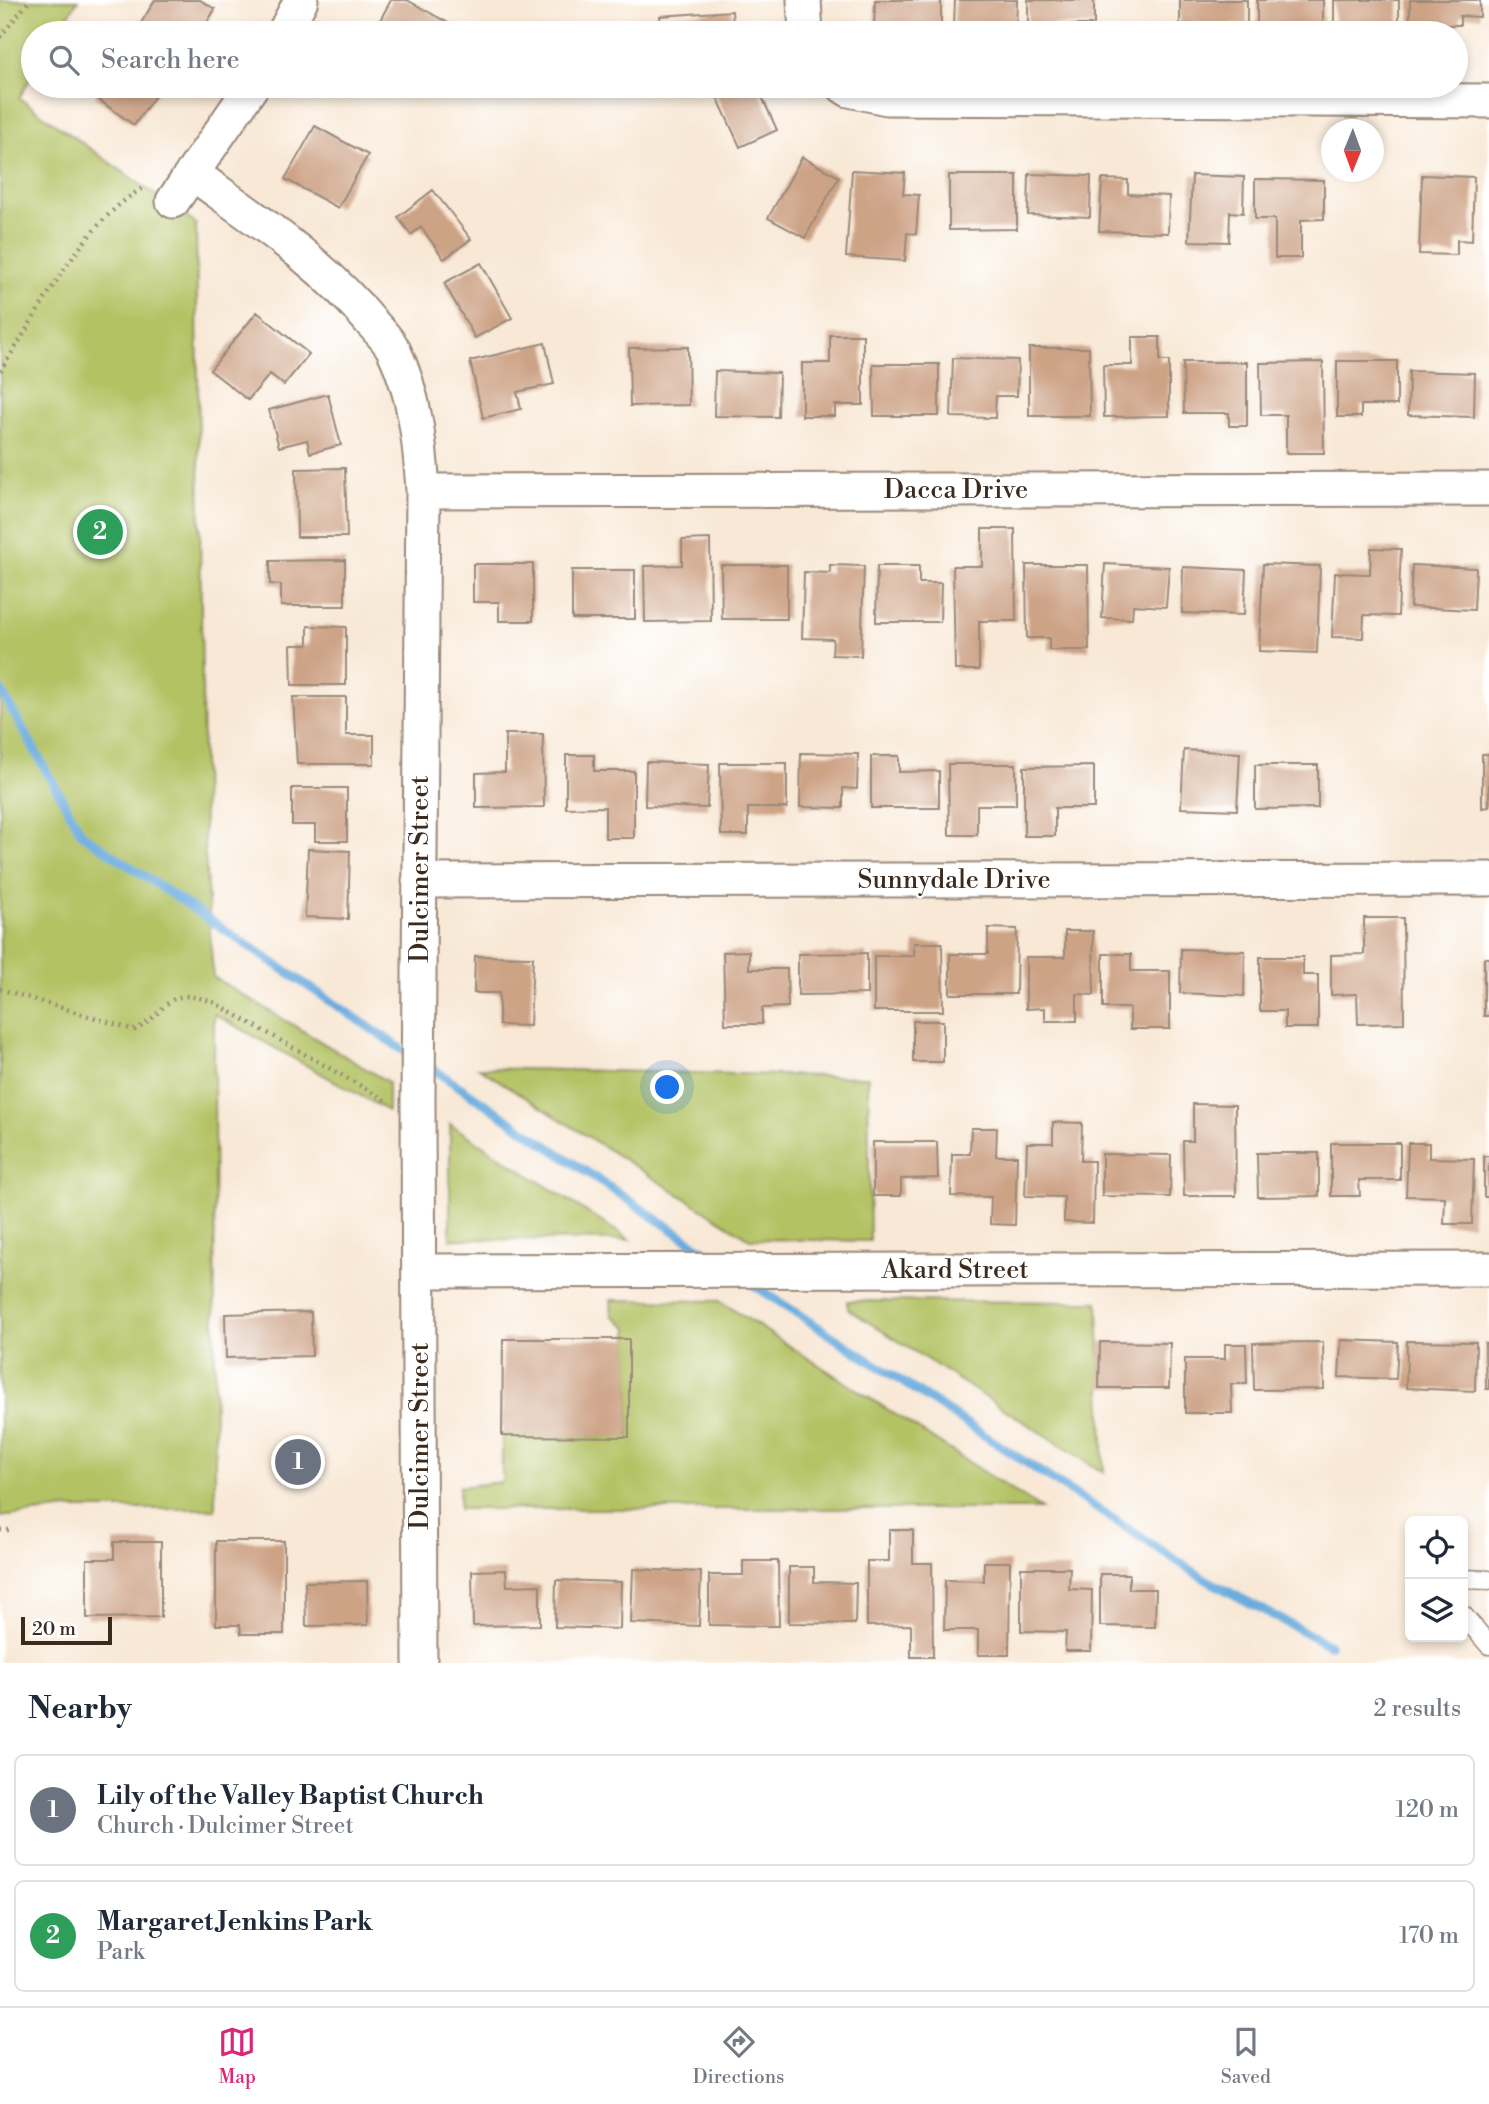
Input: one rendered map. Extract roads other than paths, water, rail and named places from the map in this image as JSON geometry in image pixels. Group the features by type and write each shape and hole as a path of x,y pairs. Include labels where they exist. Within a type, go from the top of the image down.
{"street":[{"path":"290,21 301,0"},
{"path":"804,0 805,21"},
{"path":"161,192 192,173 244,98"},
{"path":"887,98 1489,101"},
{"name":"Dulcimer Street","path":"192,173 295,248 345,290 393,348 408,385 417,424 423,491 419,881 420,1663"},
{"name":"Dacca Drive","path":"423,491 1489,489"},
{"name":"Sunnydale Drive","path":"419,881 1489,879"},
{"name":"Akard Street","path":"421,1271 1489,1269"}],"lane":[{"path":"1468,1579 1489,1580"},
{"path":"1468,1621 1489,1644"}],"waterway":[{"path":"0,689 82,834 409,1054"},
{"path":"427,1065 718,1260"},
{"path":"749,1282 1205,1579 1329,1645"}],"place":[{"name":"Margaret Jenkins Park","path":"100,532"},
{"name":"Lily of the Valley Baptist Church","path":"298,1462"}]}
